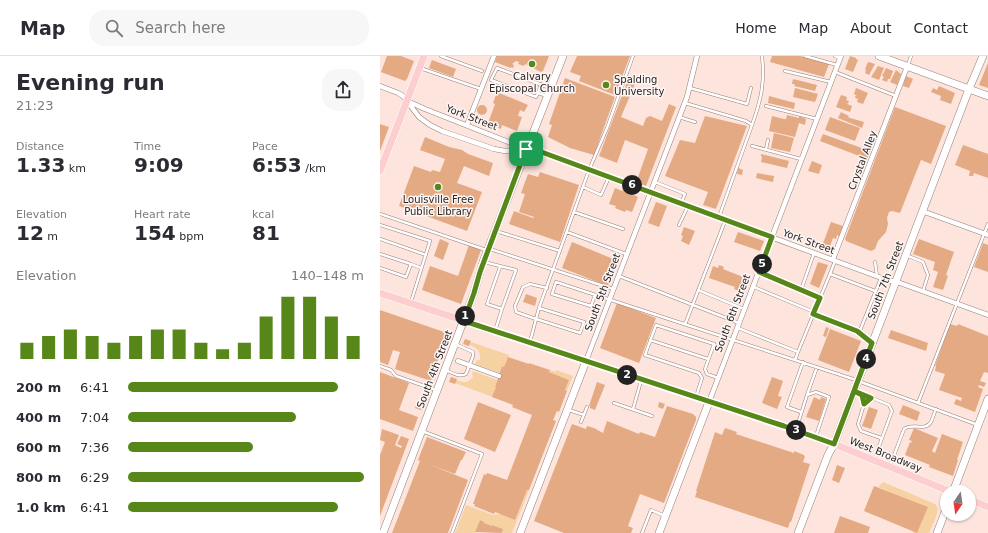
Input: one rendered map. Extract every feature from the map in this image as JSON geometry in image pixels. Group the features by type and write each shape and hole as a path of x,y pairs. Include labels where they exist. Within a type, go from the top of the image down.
{"main road":[{"path":"381,167 424,56"},
{"name":"West Broadway","path":"380,293 796,430 940,487"},
{"path":"976,503 988,507"}],"street":[{"path":"467,125 494,56"},
{"name":"South 4th Street","path":"384,533 421,430 464,321 495,230 563,56"},
{"name":"South 5th Street","path":"520,533 685,103 697,56"},
{"path":"879,56 988,96"},
{"name":"South 7th Street","path":"798,533 828,455 834,444 905,255 983,56"},
{"name":"South 6th Street","path":"659,533 841,57"},
{"name":"Crystal Alley","path":"834,260 907,67"},
{"name":"York Street","path":"380,86 403,96 407,101 526,149 536,150 879,277 988,315"},
{"path":"407,101 419,117 430,125 448,133 494,149 505,151 526,149"},
{"path":"922,211 986,234"},
{"path":"458,361 499,376"},
{"path":"955,485 988,399"},
{"path":"937,533 942,521"}],"lane":[{"path":"441,56 482,71"},
{"path":"530,342 546,288 633,56"},
{"path":"718,218 758,108 763,85 762,56"},
{"path":"804,56 819,58 838,65"},
{"path":"835,56 841,57"},
{"path":"907,67 912,56"},
{"path":"419,68 481,89"},
{"path":"541,84 536,98 492,80 497,68 541,84 550,88"},
{"path":"785,71 831,82"},
{"path":"835,72 896,96"},
{"path":"689,88 747,104 751,88"},
{"path":"538,93 547,96"},
{"path":"685,103 746,121 752,125"},
{"path":"766,106 817,119"},
{"path":"679,117 695,122"},
{"path":"766,149 768,140"},
{"path":"752,146 802,159"},
{"path":"583,187 601,194 609,177"},
{"path":"654,182 685,194 681,204"},
{"path":"679,225 688,206"},
{"path":"574,212 623,229"},
{"path":"380,214 613,289"},
{"path":"684,324 725,220"},
{"path":"918,403 986,234 988,224"},
{"path":"380,225 430,241 410,303"},
{"path":"495,230 560,251"},
{"path":"567,232 626,255"},
{"path":"380,239 426,255"},
{"path":"801,290 814,253"},
{"path":"380,254 421,268"},
{"path":"905,255 923,262 928,275 922,291"},
{"path":"795,360 830,274 834,260"},
{"path":"483,262 516,270 495,331"},
{"path":"859,333 876,291 879,277 875,262"},
{"path":"380,268 406,277 411,264"},
{"path":"500,267 487,304 502,309"},
{"path":"759,272 820,298"},
{"path":"830,274 876,291"},
{"path":"618,276 692,305 798,352"},
{"path":"595,295 591,306 552,294 556,282 858,380 978,425"},
{"path":"539,308 584,322 580,332 516,312 515,306 523,287 530,284 546,288"},
{"path":"753,286 845,326 859,333 872,343"},
{"path":"698,290 744,309"},
{"path":"702,378 699,373 645,355 656,325 714,344 705,369 707,374 718,378"},
{"path":"650,340 708,359"},
{"path":"445,370 459,375 466,374 473,356 472,352 454,344"},
{"path":"801,412 787,407 803,362"},
{"path":"380,366 391,370 396,376 437,390"},
{"path":"796,430 817,367"},
{"path":"699,373 705,369"},
{"path":"696,397 702,378 707,374"},
{"path":"633,409 642,379"},
{"path":"854,391 889,405 892,411 874,460"},
{"path":"807,395 816,392 829,397 816,437"},
{"path":"862,395 864,404 858,424 861,431 882,438"},
{"path":"864,404 871,398"},
{"path":"614,403 652,416"},
{"path":"581,422 586,407"},
{"path":"567,409 584,415"},
{"path":"890,467 904,429 908,426 914,425 924,427 928,426 936,409"},
{"path":"421,430 482,454 452,533"},
{"path":"642,533 651,510 666,516"}],"shaded area":[{"path":"471,342 509,355 504,367 502,366 500,373 475,364 477,360 480,360 480,354 477,349 470,345"},
{"path":"550,370 555,372 556,370 573,376 567,391 565,390 569,380 549,372"},
{"path":"473,371 497,380 493,397 455,383 457,380 464,382 468,381 473,377"},
{"path":"883,482 935,504 937,507 937,514 929,533 913,533 913,531 917,532 927,507 878,487"},
{"path":"527,490 529,490 512,533 502,533 503,529 492,525 491,526 480,520 475,532 477,533 455,533 466,505 493,515 501,514 515,520"}],"building":[{"path":"387,56 401,56 414,61 405,81 381,72"},
{"name":"Calvary Episcopal Church","path":"497,56 549,56 543,71 541,72 525,64 524,66 518,64 519,62 516,61 512,64 514,65 513,68 511,68 495,62"},
{"name":"Spalding University","path":"577,56 630,56 615,95 579,81 581,76 570,72"},
{"path":"772,56 800,56 829,64 824,77 770,62"},
{"path":"850,56 858,60 853,72 845,69"},
{"path":"432,60 456,69 453,77 429,68"},
{"path":"868,62 875,64 869,75 865,73"},
{"path":"988,63 988,88 979,85"},
{"path":"878,66 884,68 879,80 871,77"},
{"path":"886,68 893,71 887,82 882,80 884,77 882,76"},
{"path":"896,70 901,74 897,85 890,82"},
{"path":"906,76 913,79 909,88 903,86"},
{"path":"629,77 637,79 621,117 643,126 646,118 650,116 662,121 669,104 676,107 646,186 636,183 648,149 625,140 617,163 599,156"},
{"path":"565,78 615,97 594,155 570,148 548,137 552,125 549,124"},
{"path":"793,79 817,85 815,91 794,86 795,84 792,84"},
{"path":"939,86 955,93 951,104 940,100 941,96 931,92 933,88 937,90"},
{"path":"795,88 818,94 815,102 793,97"},
{"path":"856,88 868,93 863,104 857,102 858,98 856,99 855,96 857,96 854,94"},
{"path":"497,92 528,105 524,112 520,110 518,116 522,117 517,131 502,125 501,129 488,123 495,104 493,103"},
{"path":"841,95 847,97 846,101 848,100 849,102 847,104 852,106 850,112 836,107"},
{"path":"769,96 795,103 794,109 768,103"},
{"path":"480,105 484,105 487,110 484,115 480,115 477,112 477,108"},
{"path":"895,107 946,126 931,164 921,160 900,213 892,211 889,212 886,232 878,241 875,249 871,251 846,241 845,239"},
{"path":"841,112 850,118 864,122 862,128 838,118"},
{"path":"787,115 799,118 799,116 806,119 805,125 799,123 795,137 769,131 772,116 786,119"},
{"path":"705,116 747,126 716,209 703,205 708,192 665,176 680,140 695,143"},
{"path":"830,117 860,128 855,141 825,130"},
{"path":"380,124 389,127 380,151"},
{"path":"774,133 794,138 790,152 771,148"},
{"path":"823,134 870,151 867,159 820,141"},
{"name":"Louisville Free Public Library","path":"425,137 493,163 489,176 464,166 457,183 482,192 467,231 399,206 414,166 431,172 432,170 440,172 445,159 420,150"},
{"path":"963,145 988,154 988,178 974,173 973,176 969,176 970,171 955,165"},
{"path":"761,154 789,161 787,168 761,162"},
{"path":"812,161 822,165 819,174 808,171"},
{"path":"738,168 743,170 742,175 737,174"},
{"path":"540,172 579,185 560,242 509,224 514,211 533,218 534,217 519,212 525,194 521,193 528,174 538,177"},
{"path":"757,173 774,176 773,182 756,178"},
{"path":"615,188 622,191 623,189 632,192 632,194 638,197 632,212 626,210 625,212 615,208 616,206 609,204"},
{"path":"656,202 667,206 659,227 648,223"},
{"path":"831,222 843,226 839,236 837,235 836,239 833,238 829,249 822,246"},
{"path":"684,227 695,231 689,245 681,241 683,236 681,235"},
{"path":"738,232 764,241 760,251 734,242"},
{"path":"440,239 449,243 443,260 434,256"},
{"path":"919,239 954,252 946,275 948,276 943,290 933,287 938,272 933,270 935,262 913,254"},
{"path":"572,242 618,261 614,271 608,269 606,275 612,277 608,286 562,268"},
{"path":"983,243 988,245 988,272 974,267"},
{"path":"469,245 481,250 461,304 422,290 430,266 458,276"},
{"path":"818,262 828,265 819,288 810,284"},
{"path":"719,265 724,267 723,269 748,279 744,293 734,289 735,287 709,278 713,266 718,268"},
{"path":"526,294 537,298 535,306 523,302"},
{"path":"617,303 656,318 639,363 600,348"},
{"path":"380,310 447,333 431,381 395,369 400,352 393,350 388,365 380,362"},
{"path":"950,324 957,326 958,324 988,336 988,373 984,372 980,381 986,383 984,387 979,385 978,387 983,389 975,412 954,404 956,399 961,401 962,398 939,390 945,374 935,371 935,366"},
{"path":"826,327 829,328 826,337 823,336"},
{"path":"830,329 861,341 849,372 818,360"},
{"path":"891,330 928,343 926,351 888,338"},
{"path":"465,339 471,341 469,346 463,344"},
{"path":"508,357 550,370 549,372 569,380 565,390 567,391 559,412 557,411 553,420 556,421 529,490 527,490 515,520 495,512 494,514 474,506 475,504 473,504 484,474 486,475 487,473 507,480 532,415 512,407 513,405 492,397 502,366 504,367"},
{"path":"380,372 409,383 399,410 418,417 413,431 380,419"},
{"path":"451,377 457,379 455,384 449,382"},
{"path":"772,377 783,381 778,396 782,397 777,409 762,403"},
{"path":"597,382 605,385 595,410 589,406"},
{"path":"814,397 820,400 821,397 826,399 819,421 806,417"},
{"path":"478,402 511,415 495,452 464,439"},
{"path":"659,402 665,404 663,409 658,407"},
{"path":"417,403 423,405 424,409 421,410 415,408"},
{"path":"903,405 920,412 917,421 899,414"},
{"path":"667,406 693,414 696,417 696,420 664,503 640,494 628,526 633,528 631,533 564,533 534,521 572,424 586,429 587,426 594,428 603,433 607,421 639,434 640,432 655,437"},
{"path":"869,407 878,410 871,429 862,426"},
{"path":"725,428 737,432 736,434 794,453 794,451 805,456 803,462 810,464 788,528 695,497 715,432 722,435"},
{"path":"914,428 938,438 932,451 935,453 942,434 963,442 953,476 929,467 930,465 905,455 910,442 911,443 912,441 909,440"},
{"path":"382,429 399,435 395,445 401,448 402,446 397,444 401,436 409,439 380,516 380,455 385,442 380,440"},
{"path":"427,437 466,452 455,474 428,464 468,480 448,533 392,533 420,461 418,460"},
{"path":"837,465 845,468 839,483 832,480"},
{"path":"874,486 928,507 917,533 864,511"},
{"path":"840,516 870,527 868,533 834,533"},
{"path":"480,520 484,523 503,529 502,533 475,532"}],"place":[{"name":"Calvary Episcopal Church","path":"532,64"},
{"name":"Spalding University","path":"606,85"},
{"name":"Louisville Free Public Library","path":"438,187"}],"route":[{"path":"526,149 480,272 464,321 784,426 834,444 854,391 862,395 864,404 871,398 854,391 872,343 857,331 813,314 820,298 759,272 772,237 536,150 526,149"}]}
